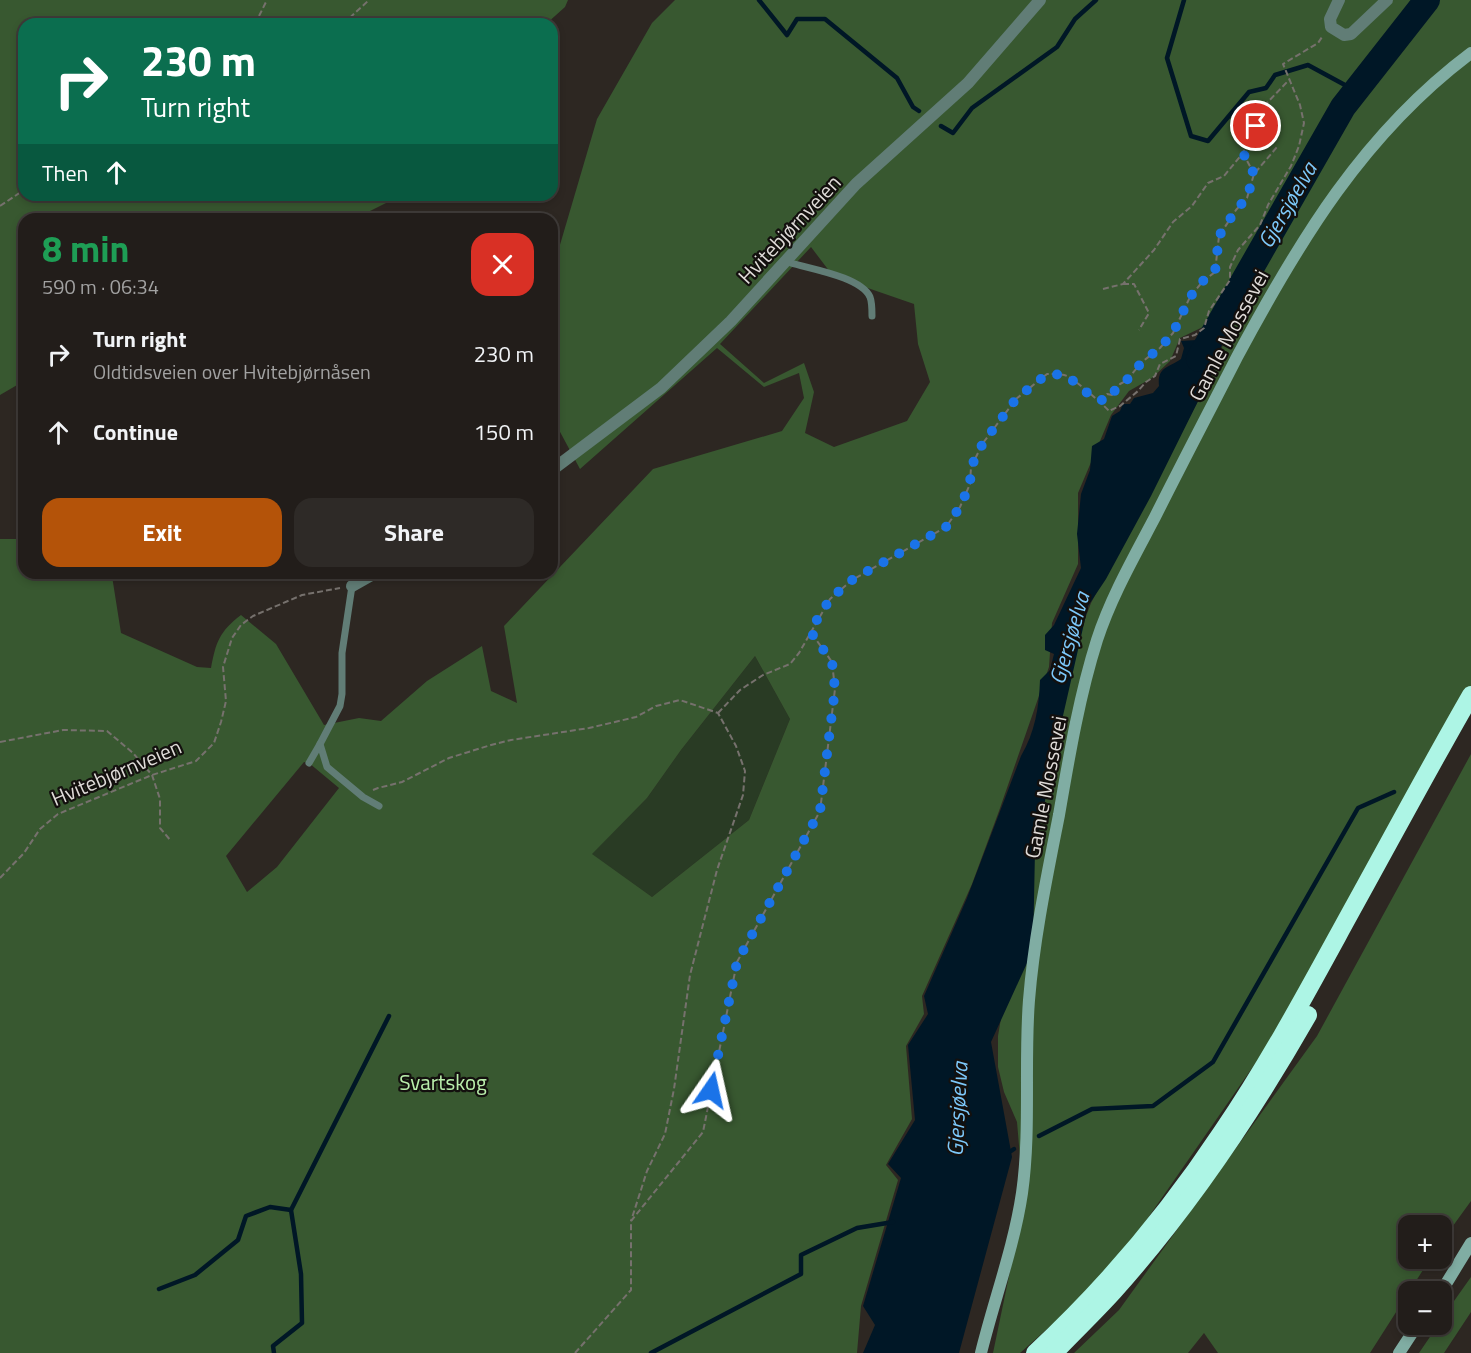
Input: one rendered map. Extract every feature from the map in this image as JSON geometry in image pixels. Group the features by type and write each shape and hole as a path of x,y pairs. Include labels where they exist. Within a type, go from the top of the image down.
{"highway":[{"path":"1035,1353 1139,1242 1222,1133 1307,993 1471,695"},
{"path":"1054,1353 1148,1252 1234,1138 1318,999 1471,718"}],"main road":[{"name":"Gamle Mossevei","path":"981,1353 1021,1196 1027,1145 1028,1027 1033,961 1072,746 1084,690 1103,624 1129,566 1262,312 1324,208 1354,167 1388,127 1435,81 1471,52"},
{"path":"1447,1281 1471,1243"},
{"path":"1399,1353 1411,1335"}],"street":[{"name":"Hvitebjørnveien","path":"558,465 661,388 731,321 856,184 968,83 1040,0"},
{"path":"1339,0 1330,20 1331,27 1344,35 1351,34 1387,0"},
{"path":"352,586 364,579"}],"lane":[{"path":"787,260 858,284 870,297 872,316"},
{"path":"309,763 340,706 342,652 352,586"},
{"path":"320,744 327,767 363,797 379,806"}],"path":[{"path":"258,18 267,0"},
{"path":"350,18 369,0"},
{"path":"718,713 740,690 764,675 790,664 799,653 830,599 852,580 946,527 960,507 970,484 971,467 983,443 1016,399 1047,374 1066,375 1091,396 1101,401 1109,411 1120,406 1155,376 1160,364 1176,356 1180,339 1195,335 1204,328 1209,310 1230,280 1230,267 1238,250 1260,225 1299,146 1304,123 1288,71 1283,64 1318,43 1331,27"},
{"path":"1123,284 1154,250 1173,222 1192,206 1208,183 1224,176 1243,153 1262,108 1289,80"},
{"path":"1101,401 1107,394 1112,395 1119,384 1126,381 1142,362 1160,348 1173,333 1190,297 1203,281 1215,272 1219,236 1247,198 1254,174 1277,147"},
{"path":"1243,153 1254,174"},
{"path":"0,206 18,193"},
{"path":"1102,289 1134,284 1149,313 1139,330"},
{"name":"Hvitebjørnveien","path":"0,878 24,853 40,829 58,814 152,775 196,761 214,743 226,701 223,666 232,638 241,625 253,616 302,595 352,586"},
{"path":"631,1221 703,1132 737,962 820,811 835,689 832,662 810,631"},
{"path":"363,797 378,788 402,782 449,758 511,740 588,728 636,717 656,706 680,700 718,713 736,746 746,771 743,795 717,870 690,975 674,1089 665,1134 647,1172 631,1221 631,1290 576,1353"},
{"path":"0,742 63,729 107,731 133,753 152,775 160,799 160,828 171,841"}],"green space":[{"path":"0,0 568,0 565,7 553,18 18,18 18,201 390,201 366,213 18,213 18,384 0,395"},
{"name":"Svartskog","path":"675,0 1471,0 1471,693 1286,1019 1109,1274 1020,1353 993,1353 1024,1204 1017,1122 1004,1092 998,1067 998,1036 1039,792 1074,648 1091,603 1213,373 1227,333 1207,325 1180,338 1170,361 1152,378 1129,391 1111,415 1078,493 1078,564 1052,623 1049,667 972,884 922,996 924,1014 906,1046 912,1119 886,1165 898,1180 861,1306 857,1353 0,1353 0,539 18,539 18,579 112,579 121,633 197,667 211,668 223,632 241,615 276,644 324,725 359,718 381,721 427,681 482,646 491,691 517,703 504,626 549,579 558,579 558,569 653,469 782,431 804,398 799,373 764,387 717,348 580,469 558,428 558,252 597,119 652,23","holes":["811,247 833,276 914,304 918,344 930,382 907,421 834,447 805,433 814,392 804,363 764,383 720,344","755,656 790,719 749,820 652,897 592,854 647,798 681,750","304,762 309,763 339,788 277,867 247,892 226,856"]},
{"path":"755,656 790,719 749,820 652,897 591,854 647,798 681,750"},
{"path":"1471,754 1471,1201 1452,1227 1452,1215 1398,1215 1398,1269 1424,1269 1416,1281 1398,1281 1398,1309 1370,1353 1218,1353 1204,1333 1188,1353 1074,1353 1119,1310 1317,1036"},
{"path":"1471,1277 1471,1312 1444,1353 1419,1353 1431,1335 1452,1335 1452,1304"}],"water":[{"path":"1216,329 1224,336 1212,373 1151,496 1106,579 1088,606 1035,850 1033,950 991,1042 1012,1157 959,1353 863,1353 875,1325 863,1306 901,1178 888,1164 915,1120 908,1045 928,1014 924,996 967,898 1033,729 1040,680 1050,670 1054,654 1045,650 1045,635 1054,625 1081,568 1077,534 1081,494 1090,470 1092,446 1104,439 1112,416 1120,411 1123,404 1130,404 1134,398 1153,393 1159,386 1162,371 1181,359 1184,348 1181,341 1197,340"}],"waterway":[{"path":"759,0 787,35 797,19 825,19 897,78 913,107 919,111"},
{"path":"941,126 953,133 972,108 1057,47 1075,19 1096,0"},
{"path":"1184,0 1167,58 1191,136 1208,141 1249,92 1266,88 1275,75 1308,65 1356,91"},
{"name":"Gjersjøelva","path":"1199,359 1343,107 1427,0"},
{"path":"1039,1136 1092,1109 1153,1106 1213,1062 1358,808 1394,792"},
{"path":"274,1353 273,1346 302,1323 301,1274 291,1210 389,1016"},
{"path":"159,1289 195,1275 238,1240 246,1216 270,1207 291,1210"},
{"path":"651,1353 801,1274 801,1255 857,1228 893,1222"}],"route":[{"path":"711,1090 737,962 820,811 835,689 832,662 810,631 830,599 852,580 946,527 960,507 970,484 971,467 983,443 1016,399 1047,374 1066,375 1091,396 1101,401 1107,394 1112,395 1119,384 1126,381 1142,362 1160,348 1173,333 1190,297 1203,281 1215,272 1219,236 1247,198 1254,174 1243,153 1256,126"}]}
